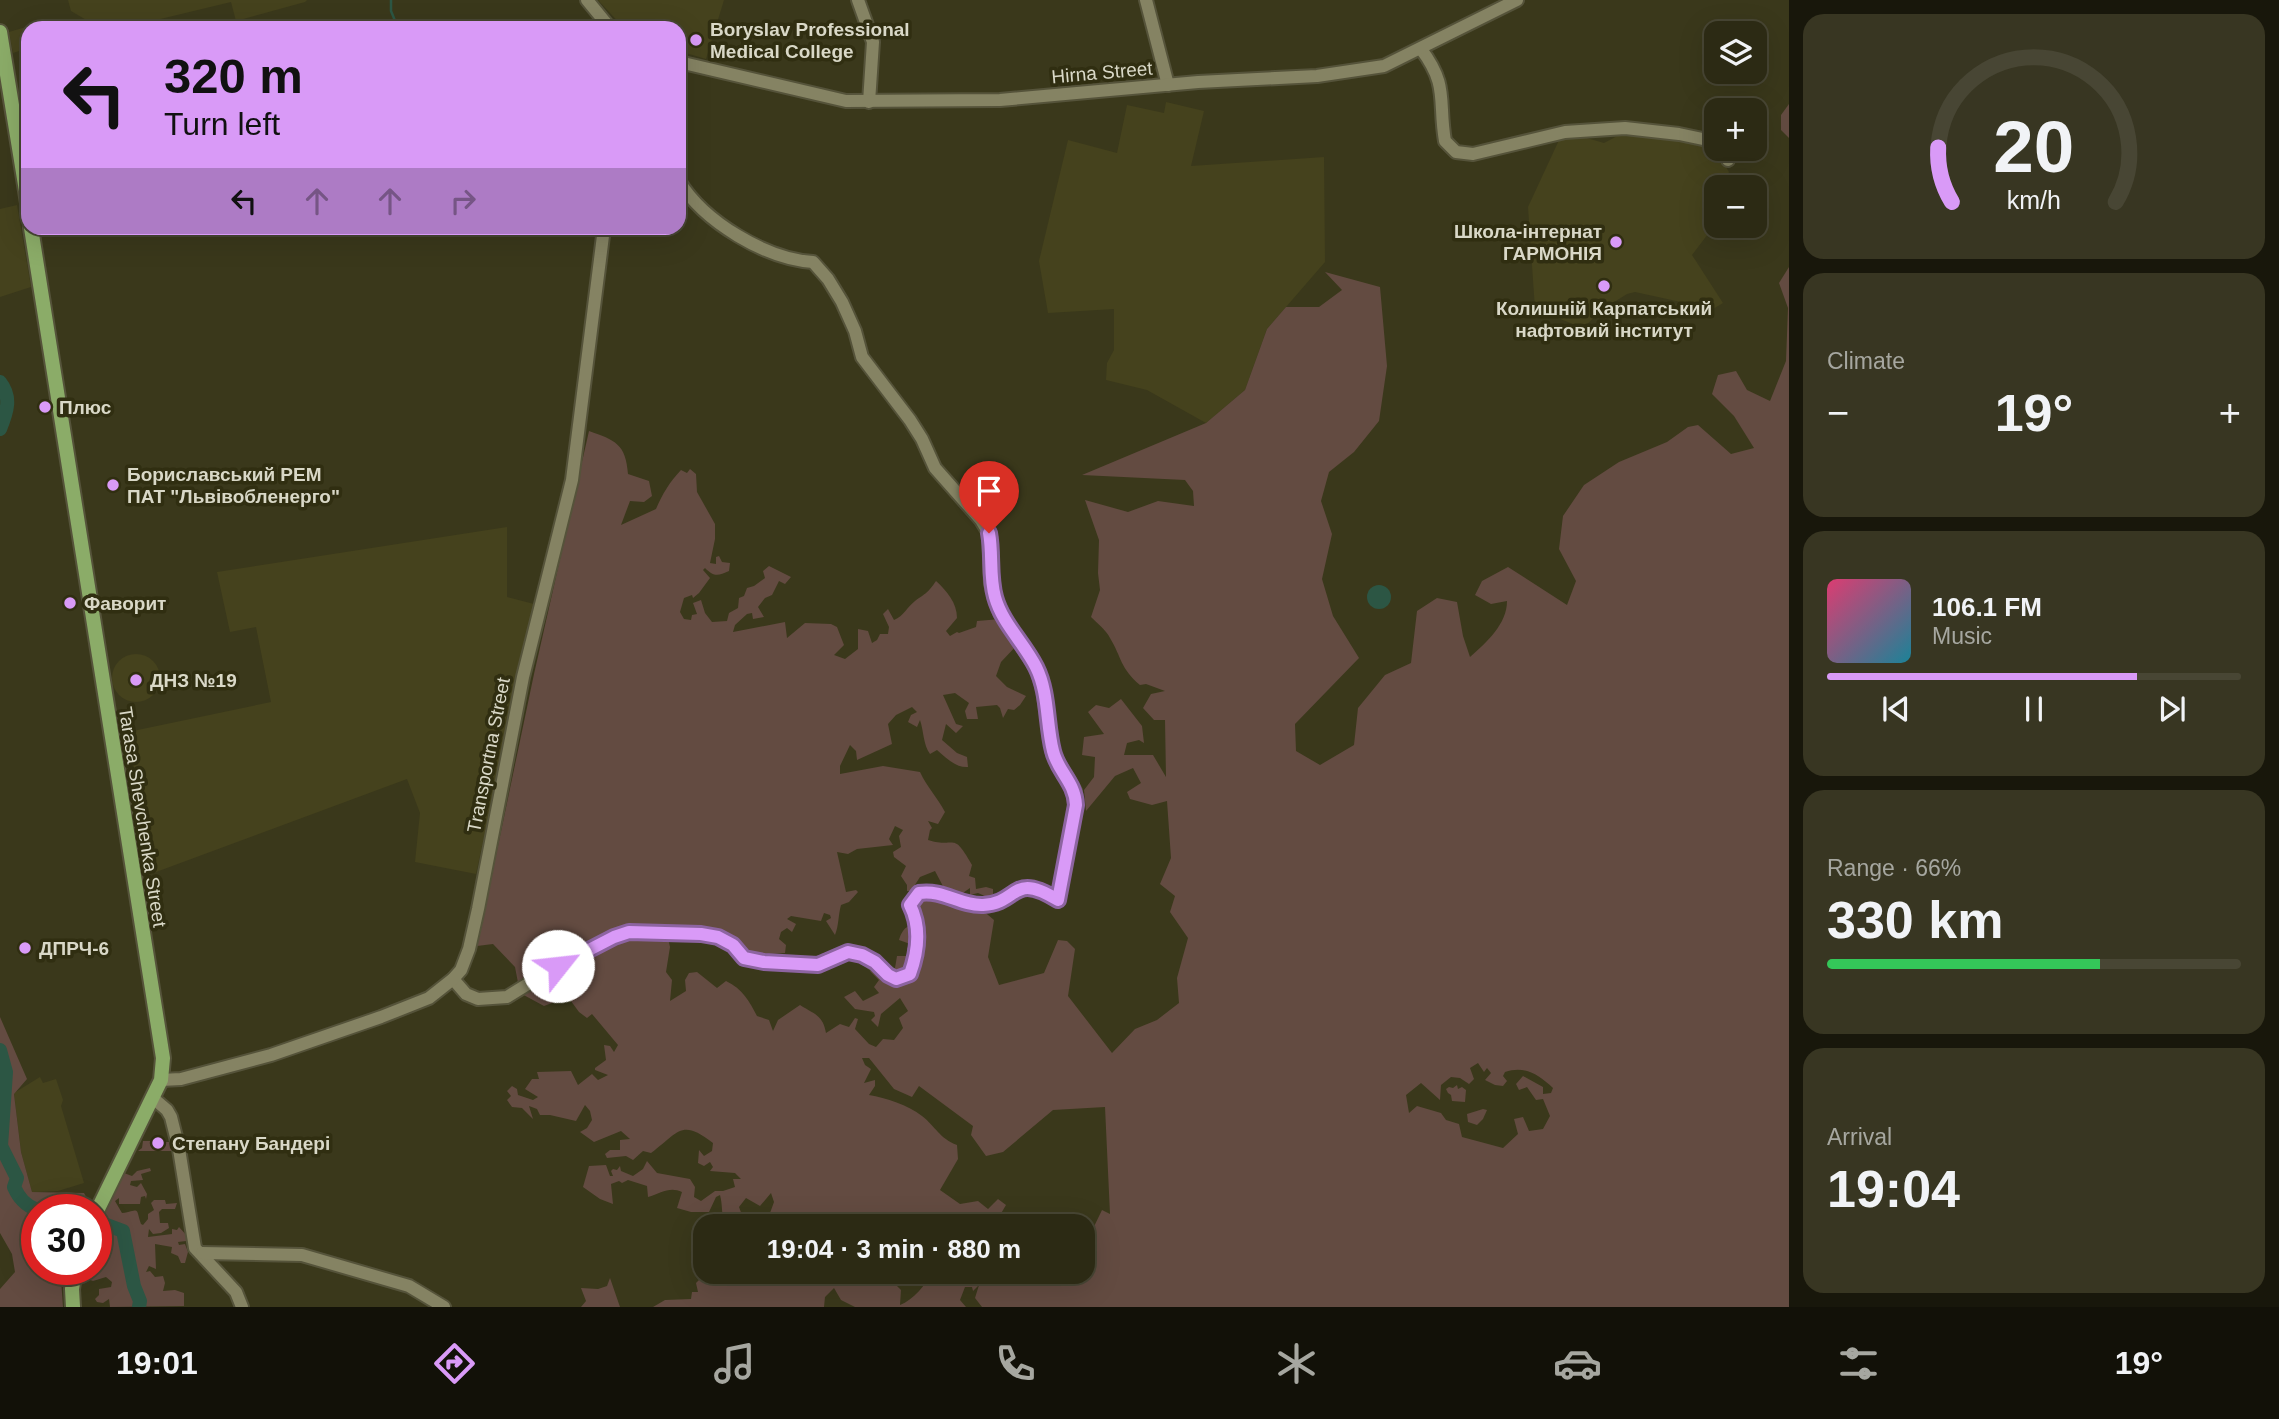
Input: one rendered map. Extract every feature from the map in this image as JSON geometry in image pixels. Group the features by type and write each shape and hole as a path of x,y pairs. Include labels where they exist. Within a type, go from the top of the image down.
{"main road":[{"path":"0,32 21,160"},
{"name":"Tarasa Shevchenka Street","path":"32,235 161,1045 161,1080"},
{"path":"105,1194 161,1080"},
{"path":"73,1285 74,1307"}],"street":[{"path":"587,0 604,21"},
{"path":"858,0 873,42 869,102"},
{"path":"1146,0 1168,85"},
{"name":"Hirna Street","path":"686,64 830,99 869,102 1000,100 1168,85 1317,76 1384,66 1517,0"},
{"path":"1421,49 1432,62 1440,82 1445,141 1457,152 1474,154 1565,132 1625,128 1704,139"},
{"path":"453,979 466,994 478,999 507,998 570,958 629,932 718,937 733,945 744,958 764,962 818,965 848,952 875,962 896,979 910,974 914,961 918,927 910,905 919,893 937,892 965,903 983,905 1028,887 1041,889 1058,900 1076,805 1075,791 1054,754 1037,669 1000,613 996,601 991,584 989,533 981,520 935,468 910,420 862,357 855,331 842,302 828,279 813,262 796,261 773,252 723,226 686,193"},
{"name":"Transportna Street","path":"161,1080 181,1079 271,1055 381,1017 429,998 461,970 469,948 523,677 572,480 603,235"},
{"path":"153,1098 171,1117 181,1158 195,1248 236,1292 242,1307"},
{"path":"202,1253 302,1255 409,1286 444,1307"}],"shaded area":[{"path":"68,0 307,0 236,21 231,2 152,21 88,21 71,11"},
{"name":"Boryslav Professional Medical College","path":"598,0 724,0 706,59 686,53 686,21 618,21"},
{"path":"21,28 21,50 13,53 9,32"},
{"path":"1166,102 1204,111 1191,166 1324,157 1325,262 1267,329 1245,390 1206,423 1147,390 1106,380 1107,363 1114,350 1114,309 1048,313 1039,261 1068,140 1117,153 1127,105 1164,113"},
{"path":"1789,104 1789,138 1781,130 1781,115"},
{"name":"Школа-інтернат ГАРМОНІЯ","path":"1625,132 1704,145 1704,161 1722,161 1729,172 1728,175 1704,175 1705,238 1692,255 1723,303 1713,309 1635,292 1603,309 1583,328 1535,309 1528,207 1560,138 1580,136 1604,143"},
{"path":"17,205 31,287 0,297 0,209"},
{"path":"1789,267 1789,1307 982,1307 975,1298 979,1285 973,1291 972,1287 965,1287 960,1300 966,1307 855,1307 841,1300 834,1288 825,1297 824,1307 653,1307 665,1300 691,1299 692,1292 698,1292 696,1284 895,1284 901,1290 900,1305 910,1300 925,1284 1095,1284 1095,1224 1102,1210 1110,1214 1105,1107 1053,1110 1003,1152 986,1156 971,1135 973,1126 919,1086 912,1097 894,1089 869,1058 862,1058 865,1065 871,1069 864,1083 875,1080 875,1086 869,1095 910,1108 957,1145 958,1159 940,1190 960,1204 978,1201 988,1209 998,1199 1006,1205 1001,1214 767,1214 774,1202 771,1193 760,1206 746,1198 739,1207 742,1214 722,1214 720,1195 716,1197 709,1212 691,1212 677,1208 682,1192 678,1190 648,1197 647,1186 628,1180 622,1183 619,1181 611,1184 613,1204 583,1187 589,1166 606,1165 610,1176 613,1176 611,1171 620,1166 621,1171 633,1176 643,1169 647,1161 657,1173 690,1179 695,1187 694,1197 701,1201 715,1191 735,1187 733,1179 741,1179 735,1173 710,1171 713,1167 710,1162 704,1166 698,1163 699,1150 704,1156 712,1151 713,1143 702,1135 694,1131 680,1131 651,1153 643,1151 633,1160 626,1156 607,1158 605,1154 610,1150 620,1150 620,1140 630,1139 621,1131 594,1142 580,1132 587,1128 592,1120 585,1105 576,1121 540,1115 537,1109 529,1106 533,1119 522,1108 512,1107 507,1100 511,1096 507,1091 512,1086 517,1089 518,1095 533,1100 538,1097 525,1089 532,1079 539,1079 537,1072 571,1071 578,1085 592,1074 598,1080 608,1075 595,1068 606,1060 604,1045 610,1046 614,1052 618,1045 592,1014 587,1018 568,997 544,1006 520,993 515,967 493,944 477,946 534,674 589,431 618,445 625,456 628,474 649,481 652,496 644,502 630,501 621,525 656,509 681,470 687,473 690,469 696,474 697,492 715,524 710,563 716,564 716,557 719,556 722,562 730,563 729,571 722,574 716,575 705,568 703,570 710,578 693,598 692,595 684,598 680,612 684,619 691,620 692,615 697,614 693,603 701,600 705,613 712,622 727,621 729,613 738,608 739,598 744,596 747,588 765,578 763,571 769,566 791,577 785,584 779,581 772,595 765,598 758,607 764,617 753,619 752,613 747,614 735,625 733,632 785,622 787,638 805,623 831,624 837,627 844,645 834,655 845,659 858,649 858,629 868,631 872,643 880,634 888,634 889,627 883,614 888,609 894,620 936,581 955,607 957,618 946,631 950,636 976,627 977,621 1001,619 1018,644 1001,662 996,676 1007,687 1026,696 1014,710 1008,709 1003,718 997,705 976,707 978,719 967,719 965,711 969,703 955,693 943,695 956,724 963,726 956,733 946,724 942,740 957,753 967,757 968,767 955,764 937,750 930,754 920,720 917,727 908,722 911,715 917,712 912,707 896,715 888,724 892,744 857,760 856,751 850,745 840,766 840,774 883,766 920,772 945,812 938,824 928,821 932,828 928,840 957,844 972,865 969,876 975,878 976,889 993,889 993,894 987,897 978,893 970,895 970,888 960,895 945,890 935,871 920,877 911,891 907,891 907,885 901,876 906,866 894,857 893,852 901,847 899,836 903,830 895,826 889,839 893,845 857,849 848,854 837,852 846,892 858,892 849,902 841,905 835,935 826,921 831,918 830,915 824,913 821,921 791,916 787,919 796,924 792,932 787,928 781,932 779,939 786,945 785,953 755,955 709,929 666,930 670,947 666,972 672,980 670,1001 686,991 685,980 689,973 697,972 717,988 726,981 737,988 757,1016 769,1020 773,1031 778,1020 800,1005 820,1019 826,1033 840,1024 849,1027 855,1018 858,1019 855,1029 869,1044 876,1047 883,1039 894,1040 903,1028 899,1018 908,1011 900,998 881,1014 878,1027 871,1020 875,1016 874,1012 855,1009 844,997 855,991 863,1001 879,993 874,987 879,980 870,971 874,968 899,982 895,968 897,956 908,956 907,948 913,945 899,940 902,932 906,927 920,923 918,902 937,896 961,908 981,909 994,920 988,957 999,985 1044,973 1058,940 1067,941 1075,949 1068,996 1112,1053 1135,1029 1157,1020 1179,1003 1177,978 1188,938 1170,912 1175,896 1160,884 1171,858 1167,801 1152,805 1130,799 1127,792 1141,783 1133,768 1115,776 1086,811 1084,790 1094,777 1095,757 1082,755 1084,737 1104,734 1088,712 1096,705 1109,708 1121,699 1142,726 1144,743 1139,740 1127,743 1124,755 1153,755 1166,777 1165,720 1154,720 1143,708 1151,694 1165,691 1146,684 1140,685 1133,679 1104,629 1091,617 1100,590 1099,540 1085,500 1128,512 1158,501 1194,506 1193,491 1185,480 1082,475 1206,423 1245,390 1267,329 1286,307 1319,307 1342,290 1325,272 1380,287 1387,366 1379,421 1354,452 1329,472 1321,501 1332,534 1322,579 1333,616 1359,658 1295,724 1296,751 1320,765 1354,745 1358,708 1385,675 1411,663 1417,611 1437,598 1457,602 1470,657 1500,625 1507,601 1491,604 1475,595 1482,581 1508,567 1567,605 1576,581 1559,549 1563,516 1584,485 1619,462 1667,442 1688,427 1698,425 1731,454 1754,448 1734,416 1712,394 1718,375 1736,371 1747,390 1770,401 1786,361 1788,308 1779,283","holes":["1478,1063 1484,1072 1487,1068 1491,1073 1485,1080 1495,1085 1503,1086 1507,1081 1503,1076 1505,1072 1519,1070 1537,1075 1553,1088 1551,1093 1543,1094 1543,1087 1523,1076 1516,1084 1519,1090 1527,1087 1536,1100 1543,1099 1550,1116 1543,1129 1529,1131 1523,1117 1514,1119 1518,1134 1503,1148 1462,1137 1459,1124 1446,1120 1441,1113 1417,1106 1409,1113 1406,1095 1421,1083 1440,1100 1441,1085 1451,1077 1460,1078 1469,1084 1474,1079 1470,1068"]},
{"path":"507,527 507,597 534,604 476,874 415,862 420,813 407,779 148,875 133,784 136,783 128,732 271,702 256,627 230,632 217,572"},
{"path":"1379,585 1388,588 1391,597 1388,606 1379,609 1370,606 1367,597 1370,588"},
{"name":"ДНЗ №19","path":"136,654 153,661 160,678 153,695 136,702 119,695 112,678 119,661"},
{"path":"0,1017 27,1079 14,1094 21,1152 32,1192 85,1194 21,1194 21,1285 61,1285 63,1307 0,1307 0,1289 15,1272 12,1254 0,1233"},
{"path":"40,1077 43,1083 56,1079 63,1100 61,1106 84,1183 58,1191 32,1192 21,1152 14,1093"},
{"path":"1457,1085 1458,1089 1462,1087 1466,1090 1465,1102 1452,1101 1446,1089"},
{"path":"1487,1110 1477,1125 1468,1122 1467,1114"},
{"path":"143,1141 157,1141 157,1145 160,1142 172,1142 174,1151 138,1151 142,1148"},
{"path":"150,1168 151,1171 141,1174 143,1180 131,1181 130,1185 137,1187 141,1183 147,1194 146,1199 145,1196 141,1197 140,1204 119,1204 119,1198 115,1201 122,1213 136,1211 143,1225 148,1214 154,1210 151,1203 154,1200 165,1200 166,1204 177,1203 175,1209 162,1209 159,1212 160,1223 168,1223 169,1228 153,1234 149,1229 148,1237 172,1234 172,1229 177,1230 179,1227 188,1237 186,1241 178,1242 179,1245 185,1244 188,1252 185,1263 181,1263 178,1256 171,1253 172,1247 155,1244 156,1269 149,1266 146,1272 150,1271 155,1277 163,1276 163,1291 175,1290 184,1293 184,1306 110,1307 109,1299 103,1303 95,1299 99,1295 99,1289 112,1285 112,1190 119,1184 124,1173 132,1176 137,1171"},
{"path":"610,1278 620,1307 581,1307 586,1301 581,1288 598,1289 607,1286"}],"waterway":[{"path":"391,0 391,11 395,21"},
{"path":"0,382 7,399 5,417 0,429"},
{"path":"0,1050 6,1072 1,1146 17,1178 14,1187 21,1199"},
{"path":"112,1227 123,1231 134,1286 140,1301 139,1307"}],"place":[{"name":"Boryslav Professional Medical College","path":"696,40"},
{"name":"Школа-інтернат ГАРМОНІЯ","path":"1616,242"},
{"name":"Колишній Карпатський нафтовий інститут","path":"1604,286"},
{"name":"Плюс","path":"45,407"},
{"name":"Бориславський РЕМ ПАТ \"Львівобленерго\"","path":"113,485"},
{"name":"Фаворит","path":"70,603"},
{"name":"ДНЗ №19","path":"136,680"},
{"name":"ДПРЧ-6","path":"25,948"},
{"name":"Степану Бандері","path":"158,1143"}],"route":[{"path":"558,966 629,932 701,934 718,937 733,945 744,958 764,962 818,965 848,952 862,955 896,979 910,974 914,961 918,927 910,905 919,893 937,892 965,903 983,905 1028,887 1041,889 1058,900 1076,805 1075,791 1054,754 1037,669 1000,613 991,584 989,533"}]}
